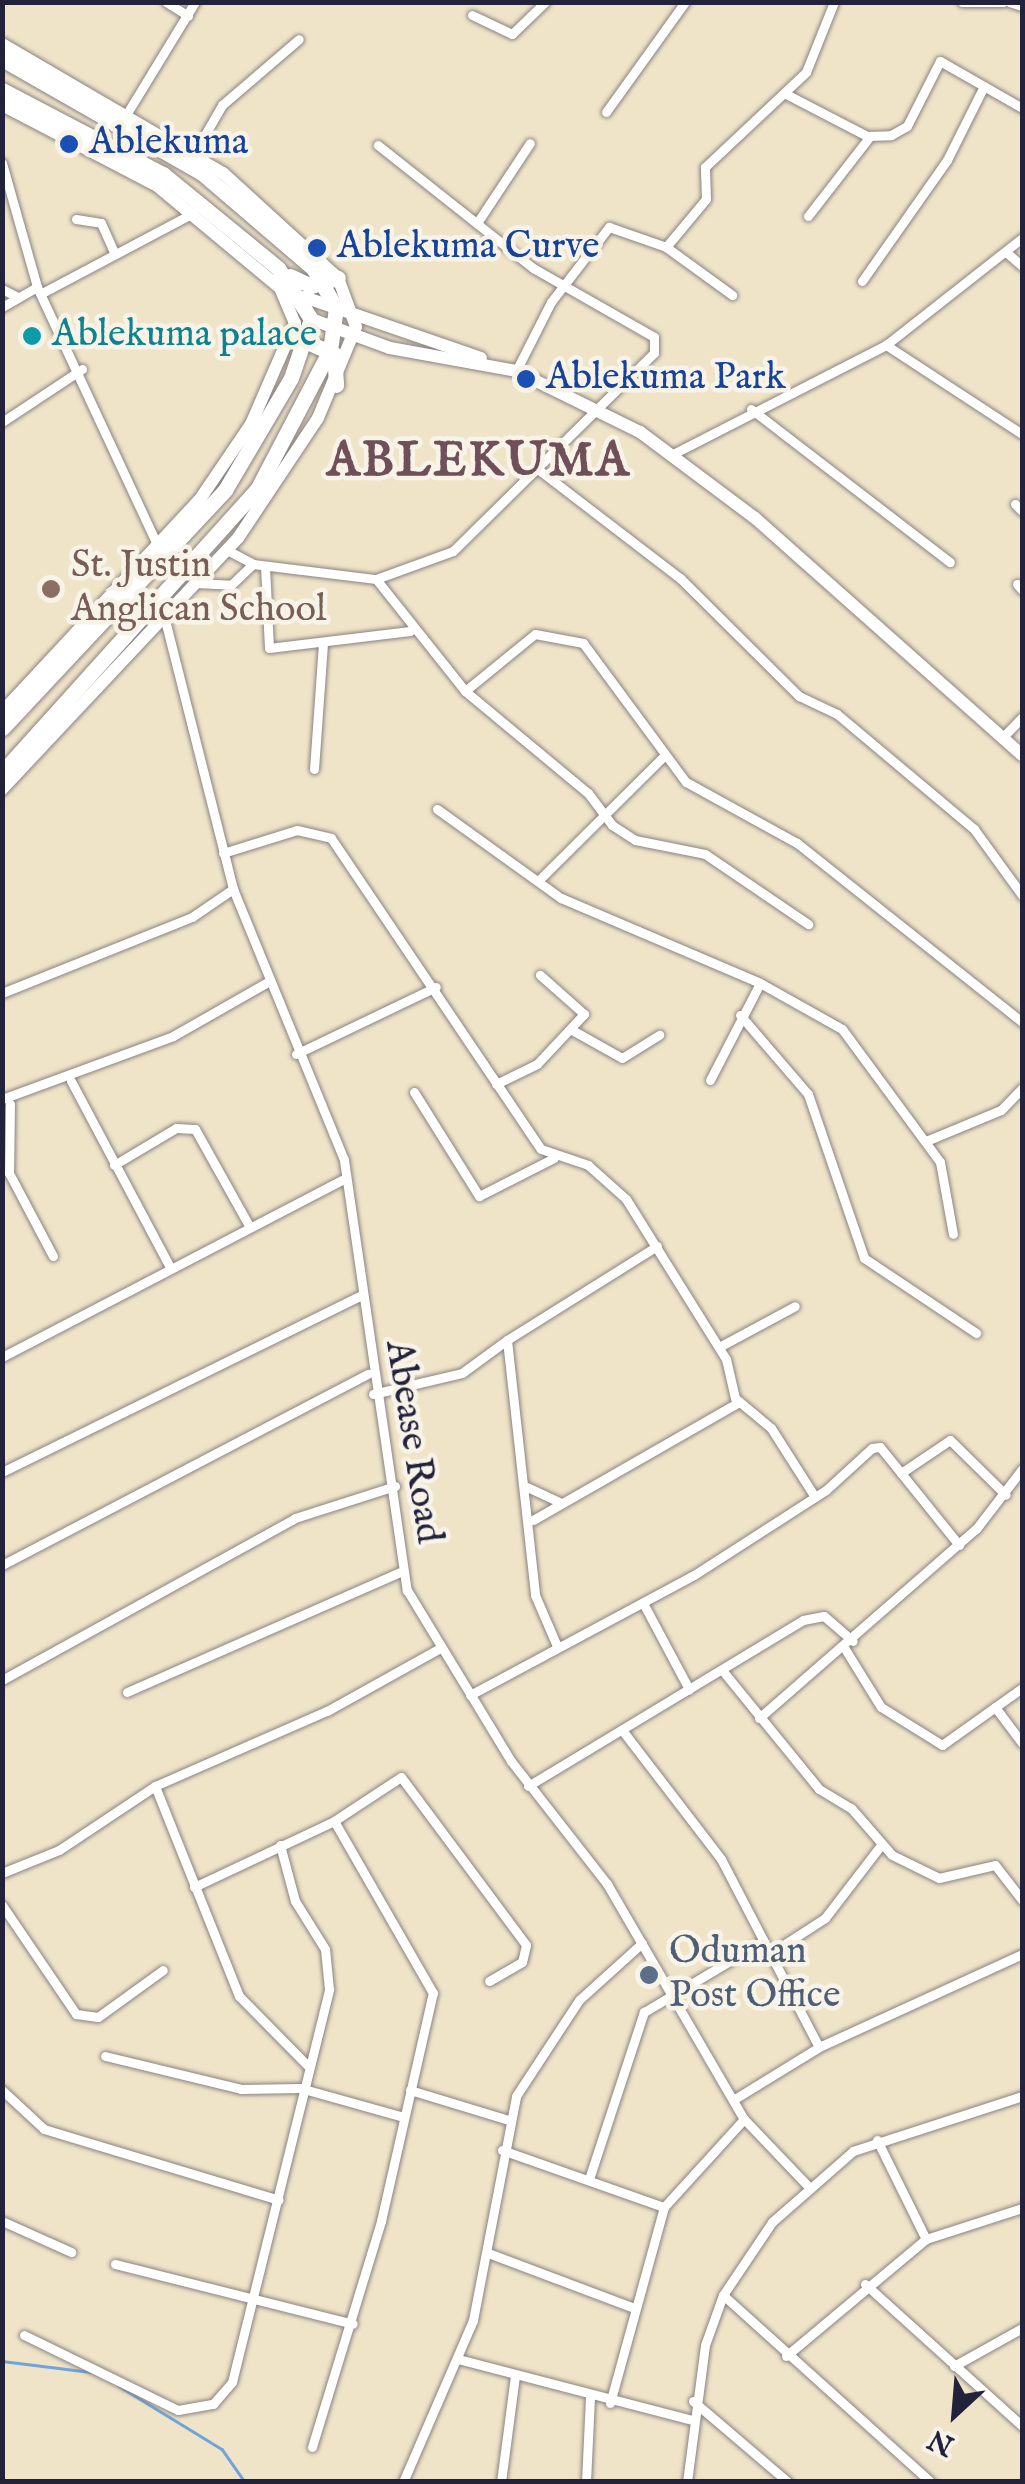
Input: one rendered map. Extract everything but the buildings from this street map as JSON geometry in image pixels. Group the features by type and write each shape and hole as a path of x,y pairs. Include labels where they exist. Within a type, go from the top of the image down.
{"main road":[{"path":"2,60 54,81 170,150 332,281 336,308 330,350 243,520 2,772"},
{"path":"2,90 160,179 304,284 332,281"},
{"path":"2,728 153,576 235,462 307,342 311,319 278,268"},
{"path":"307,342 330,350"},
{"path":"330,350 336,385"}],"street":[{"path":"166,2 188,16"},
{"path":"129,110 195,2"},
{"path":"472,15 512,34 546,2"},
{"path":"606,112 685,2"},
{"path":"666,247 706,199 705,167 784,93 820,47 834,2"},
{"path":"962,2 1022,6"},
{"path":"195,152 222,106 299,39"},
{"path":"2,44 54,81 129,110 195,152 332,281 355,315 355,336 336,385 243,520 227,550 2,789"},
{"path":"808,216 870,136 907,126 936,62 1022,108"},
{"path":"862,280 948,160 982,90"},
{"path":"784,93 870,136"},
{"path":"2,105 160,179 192,213 299,304 336,308 511,370 604,410 673,454 1022,756"},
{"path":"479,220 530,143"},
{"path":"227,550 253,564 376,578 453,551 604,410 656,342 564,284 378,145"},
{"path":"2,163 40,290 82,369 158,547"},
{"path":"2,307 192,213"},
{"path":"76,219 101,223 114,252"},
{"path":"511,370 564,284 610,227 666,247 732,295"},
{"path":"673,454 751,410 886,345 1022,238"},
{"path":"1006,252 1022,266"},
{"path":"2,289 18,297"},
{"path":"2,712 235,462 281,365 299,304"},
{"path":"311,319 355,336 511,370"},
{"path":"886,345 1022,434"},
{"path":"2,422 82,369"},
{"path":"751,410 950,562"},
{"path":"539,470 691,588 799,696 838,714 954,811 1022,895"},
{"path":"196,583 231,585 253,564"},
{"path":"265,566 264,643 323,643 410,631"},
{"path":"376,578 410,631 466,691 604,809 626,836 705,854 808,924"},
{"name":"Abease Road","path":"164,616 232,888 296,1054 332,1123 346,1178 368,1374 396,1486 400,1572 440,1648 528,1786 672,1990 744,2119 806,2185"},
{"path":"466,691 525,640 570,636 592,650 664,756 700,791 797,843 1022,1022"},
{"path":"314,769 323,643"},
{"path":"1002,738 1022,717"},
{"path":"538,880 604,809 664,756"},
{"path":"437,809 538,880 760,983 842,1030 926,1140 948,1178 953,1234"},
{"path":"223,852 297,830 332,838 436,987 496,1084 554,1158"},
{"path":"2,993 192,917 232,888"},
{"path":"496,1084 532,1068 572,1030 585,1010 540,975"},
{"path":"53,1256 9,1173 6,1102 71,1081 219,1015 266,983"},
{"path":"710,1080 740,1015 760,983"},
{"path":"296,1054 436,987"},
{"path":"740,1015 808,1094 864,1258 976,1332"},
{"path":"572,1030 622,1058 659,1035"},
{"path":"71,1081 169,1265"},
{"path":"926,1140 1001,1110 1022,1089"},
{"path":"414,1092 479,1196 554,1158 588,1164 614,1184 719,1347 739,1402 771,1428 815,1497"},
{"path":"114,1164 176,1128 195,1130 248,1224"},
{"path":"2,1357 169,1265 346,1178"},
{"path":"372,1394 462,1373 507,1340 657,1246"},
{"path":"2,1472 361,1295"},
{"path":"719,1347 795,1306"},
{"path":"507,1340 533,1520 535,1595 557,1646"},
{"path":"2,1565 368,1374"},
{"path":"533,1520 559,1502 593,1492 739,1402"},
{"path":"901,1473 950,1440 1006,1495"},
{"path":"470,1695 643,1603 815,1497 872,1448 901,1473 959,1545"},
{"path":"759,1718 849,1645 959,1545 1006,1495 1022,1469"},
{"path":"2,1680 295,1518 396,1486"},
{"path":"527,1487 559,1502"},
{"path":"128,1692 400,1572"},
{"path":"643,1603 688,1689"},
{"path":"528,1786 814,1616 849,1645 880,1707 932,1742 950,1742 1022,1688"},
{"path":"2,1873 60,1850 155,1786 327,1711 440,1648"},
{"path":"722,1670 759,1718 881,1845 939,1878 1000,1867 1022,1900"},
{"path":"995,1707 1022,1743"},
{"path":"622,1730 697,1822 819,2047"},
{"path":"194,1887 334,1821 392,1780 412,1786 526,1946 522,1962 489,1981"},
{"path":"155,1786 244,2005 307,2065"},
{"path":"312,2447 353,2324 432,1986 334,1821"},
{"path":"24,2336 192,2410 219,2401 232,2382 255,2304 300,2088 330,1968 295,1902 280,1845"},
{"path":"768,1955 825,1918 881,1845"},
{"path":"2,1905 76,2014 98,2017 163,1970"},
{"path":"589,2179 634,2029 672,1990 762,1941"},
{"path":"403,2482 458,2358 488,2253 508,2120 574,2006 642,1943"},
{"path":"734,2100 819,2047 1022,1954"},
{"path":"106,2056 240,2089 300,2088 404,2117"},
{"path":"2,2090 44,2129 279,2200"},
{"path":"410,2090 508,2120"},
{"path":"687,2482 689,2419 723,2296 806,2185 878,2140 1022,2096"},
{"path":"610,2402 632,2308 664,2207 744,2119"},
{"path":"878,2140 926,2239"},
{"path":"502,2150 664,2207"},
{"path":"786,2356 865,2284 926,2239 1022,2208"},
{"path":"2,2222 71,2252"},
{"path":"488,2253 632,2308"},
{"path":"115,2264 255,2304 353,2324"},
{"path":"865,2284 1022,2426"},
{"path":"723,2296 932,2482"},
{"path":"954,2366 1022,2328"},
{"path":"458,2358 610,2402 689,2419"},
{"path":"501,2482 515,2376"},
{"path":"586,2482 590,2396"},
{"path":"693,2400 788,2482"}],"waterway":[{"path":"2,2361 90,2372"},
{"path":"119,2386 222,2449 245,2482"}],"place":[{"name":"Ablekuma","path":"69,144"},
{"name":"Ablekuma Curve","path":"317,248"},
{"name":"Ablekuma palace","path":"32,336"},
{"name":"Ablekuma Park","path":"526,379"},
{"name":"St. Justin Anglican School","path":"51,589"},
{"name":"Oduman Post Office","path":"649,1975"}],"district":[{"name":"ABLEKUMA","path":"479,463"}]}
